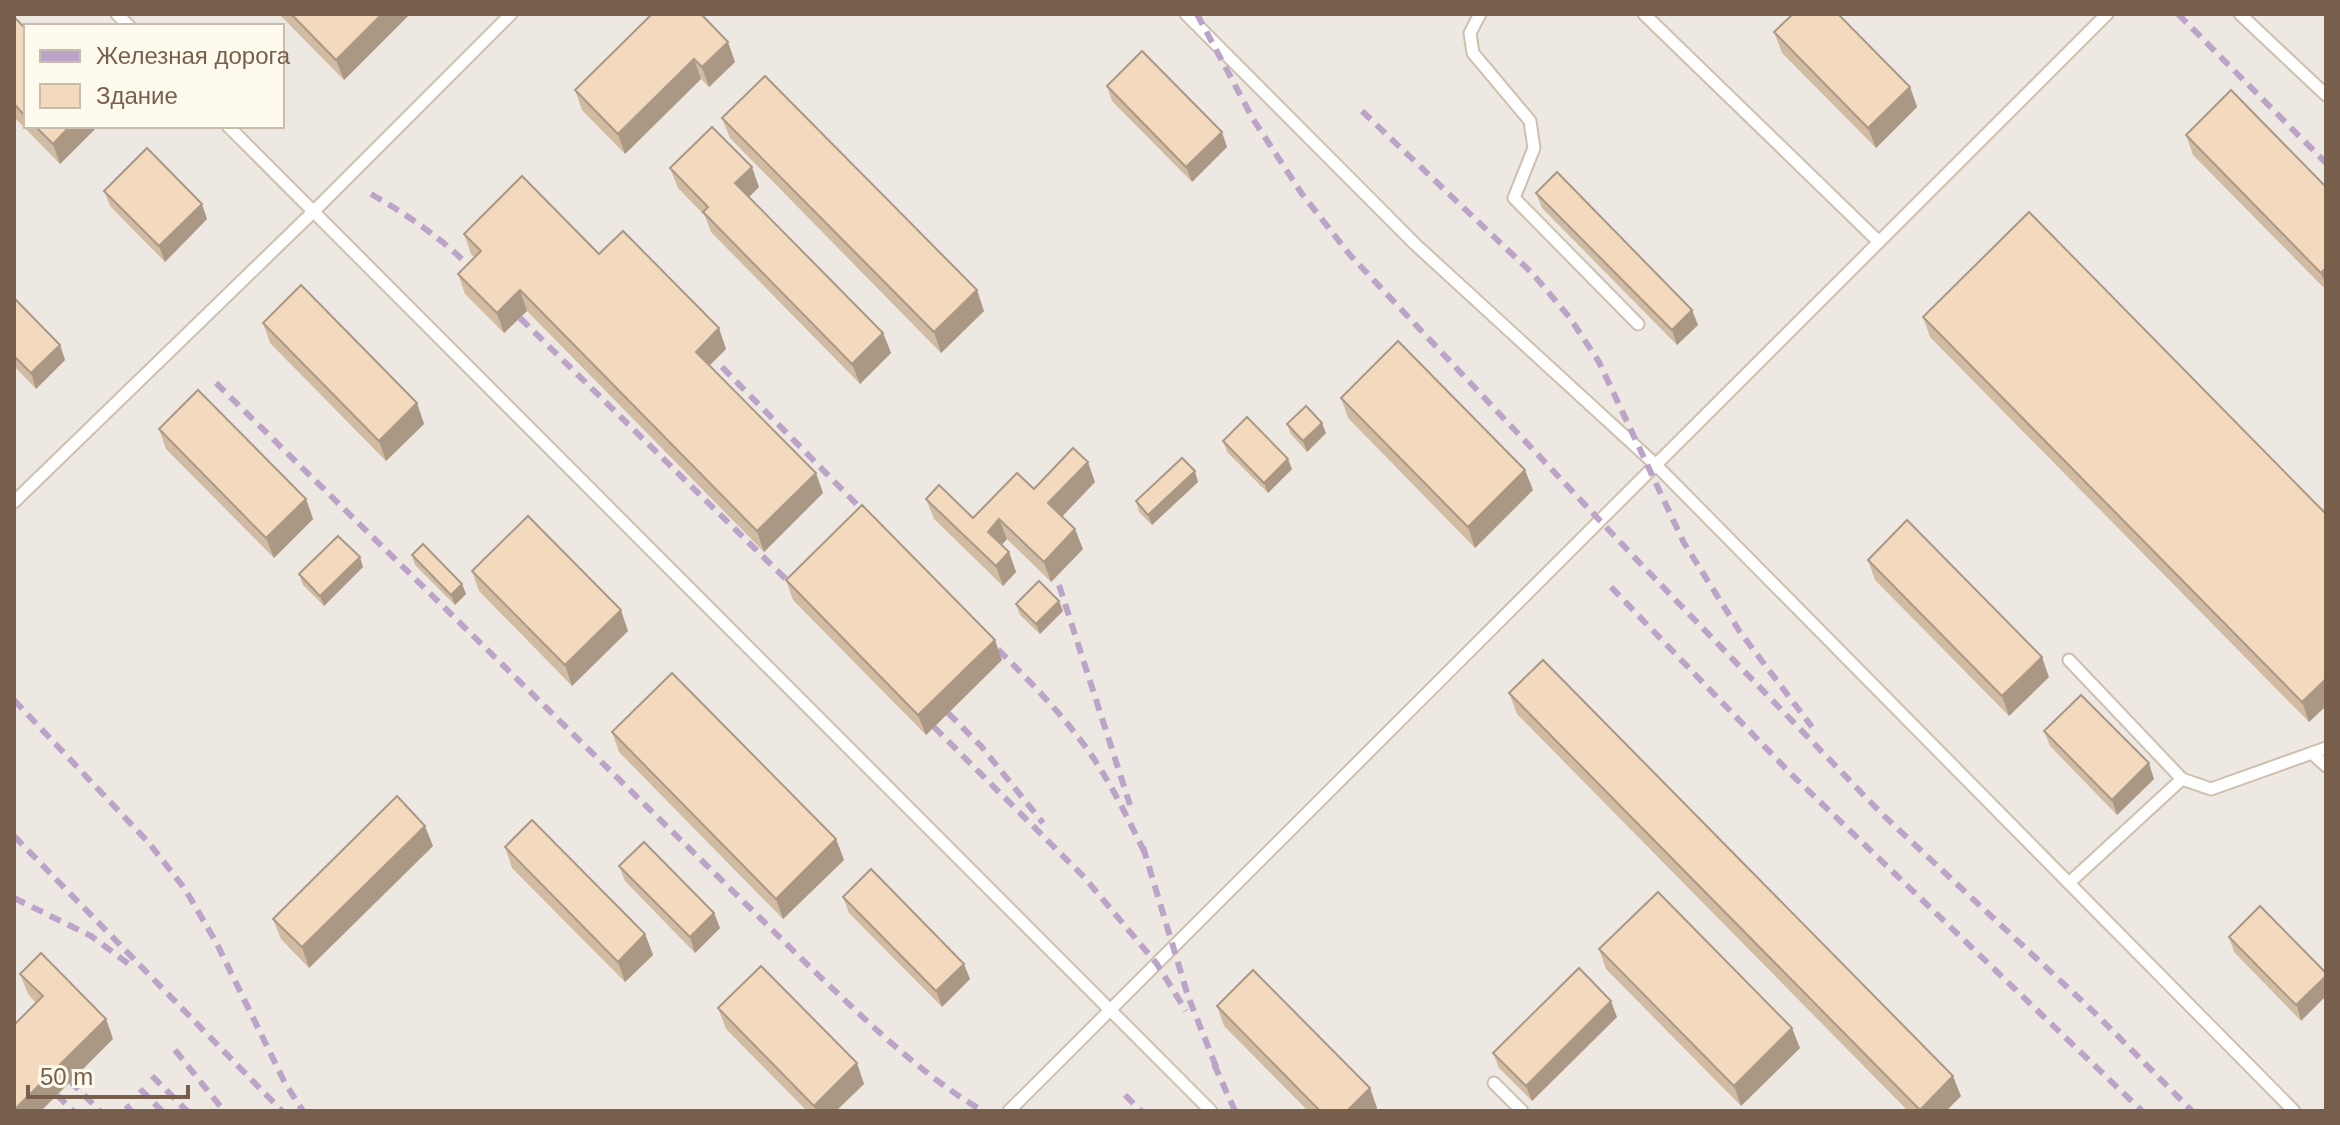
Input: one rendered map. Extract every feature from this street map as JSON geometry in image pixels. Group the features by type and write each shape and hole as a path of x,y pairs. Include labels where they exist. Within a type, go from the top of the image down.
{"lane":[{"path":"14,502 313,212 511,14"},
{"path":"1186,14 1416,245 1656,465 2294,1111"},
{"path":"1480,14 1470,33 1473,53 1530,121 1534,148 1514,198 1638,324"},
{"path":"1644,14 1879,242"},
{"path":"1009,1111 2107,14"},
{"path":"2240,14 2326,95"},
{"path":"230,128 1211,1111"},
{"path":"2069,660 2182,779 2211,789 2326,748"},
{"path":"2312,753 2326,766"},
{"path":"2069,883 2182,779"},
{"path":"1494,1083 1522,1111"}],"shaded area":[{"path":"14,14 2326,14 2326,1111 14,1111"}],"building":[{"path":"291,14 382,14 336,60"},
{"path":"652,14 701,14 728,42 702,67 694,59 618,134 575,90"},
{"path":"1793,14 1838,14 1910,87 1868,128 1774,32"},
{"path":"14,17 24,27 24,115 14,104"},
{"path":"1142,51 1222,132 1186,167 1107,86"},
{"path":"765,76 977,290 934,332 722,118"},
{"path":"2231,90 2326,187 2326,268 2321,273 2186,135"},
{"path":"712,127 752,167 735,183 883,333 852,364 703,212 708,207 670,168"},
{"path":"37,128 68,128 53,144"},
{"path":"147,148 202,204 159,246 104,191"},
{"path":"1557,172 1692,310 1672,330 1536,193"},
{"path":"522,176 599,254 623,231 719,328 696,352 816,473 757,531 520,290 497,313 458,274 481,251 464,234"},
{"path":"2029,212 2326,514 2326,679 2302,702 1923,317"},
{"path":"301,285 417,403 379,441 263,323"},
{"path":"14,298 60,345 31,373 14,356"},
{"path":"1398,341 1525,470 1468,527 1341,398"},
{"path":"198,390 306,499 266,538 159,429"},
{"path":"1306,406 1322,423 1303,441 1287,424"},
{"path":"1247,417 1288,459 1264,483 1223,441"},
{"path":"1073,448 1088,462 1048,503 1075,529 1044,562 999,519 988,532 1009,552 996,566 926,499 939,485 973,518 1017,473 1034,489"},
{"path":"1182,458 1195,471 1148,515 1136,501"},
{"path":"862,505 995,640 918,715 786,580"},
{"path":"528,516 621,610 565,665 472,571"},
{"path":"1907,520 2042,657 2002,696 1868,560"},
{"path":"338,536 360,557 320,596 299,574"},
{"path":"423,544 462,584 451,595 412,555"},
{"path":"1039,581 1059,601 1036,624 1016,604"},
{"path":"1543,660 1953,1076 1920,1110 1509,693"},
{"path":"672,673 836,839 776,899 612,732"},
{"path":"2081,695 2149,763 2112,800 2044,731"},
{"path":"397,796 425,826 302,947 273,919"},
{"path":"532,820 645,934 618,962 505,847"},
{"path":"644,842 714,913 690,937 619,866"},
{"path":"871,869 964,964 936,991 843,897"},
{"path":"1658,892 1792,1028 1734,1086 1599,949"},
{"path":"2260,906 2326,973 2296,1005 2229,937"},
{"path":"41,953 106,1019 14,1110 14,1025 43,996 20,974"},
{"path":"761,966 857,1063 814,1106 718,1008"},
{"path":"1579,968 1611,1001 1526,1086 1493,1053"},
{"path":"1253,970 1370,1088 1347,1111 1320,1111 1217,1006"}],"railway":[{"path":"1197,14 1253,119 1302,194 1350,255 1882,814 2097,1015 2192,1111"},
{"path":"2178,14 2326,163"},
{"path":"1362,111 1533,274 1570,318 1599,362 1684,543 1740,632 1812,727"},
{"path":"371,194 429,232 481,278"},
{"path":"520,318 800,593"},
{"path":"722,367 875,523"},
{"path":"216,383 852,1007 914,1063 983,1111"},
{"path":"1059,585 1130,805"},
{"path":"1611,587 1791,774 2142,1111"},
{"path":"984,635 1041,693 1080,739 1107,780 1146,855"},
{"path":"14,700 149,843 185,889 216,942 285,1083 303,1111"},
{"path":"948,713 981,746 1043,823"},
{"path":"934,727 1084,877 1157,964 1186,1011"},
{"path":"14,836 282,1111"},
{"path":"1143,847 1188,996 1219,1074"},
{"path":"14,898 91,936 130,965"},
{"path":"175,1050 224,1111"},
{"path":"1214,1064 1235,1111"},
{"path":"152,1076 187,1111"},
{"path":"70,1081 100,1111"},
{"path":"140,1089 162,1111"},
{"path":"57,1095 73,1111"},
{"path":"1125,1095 1141,1111"},
{"path":"126,1105 131,1111"}]}
